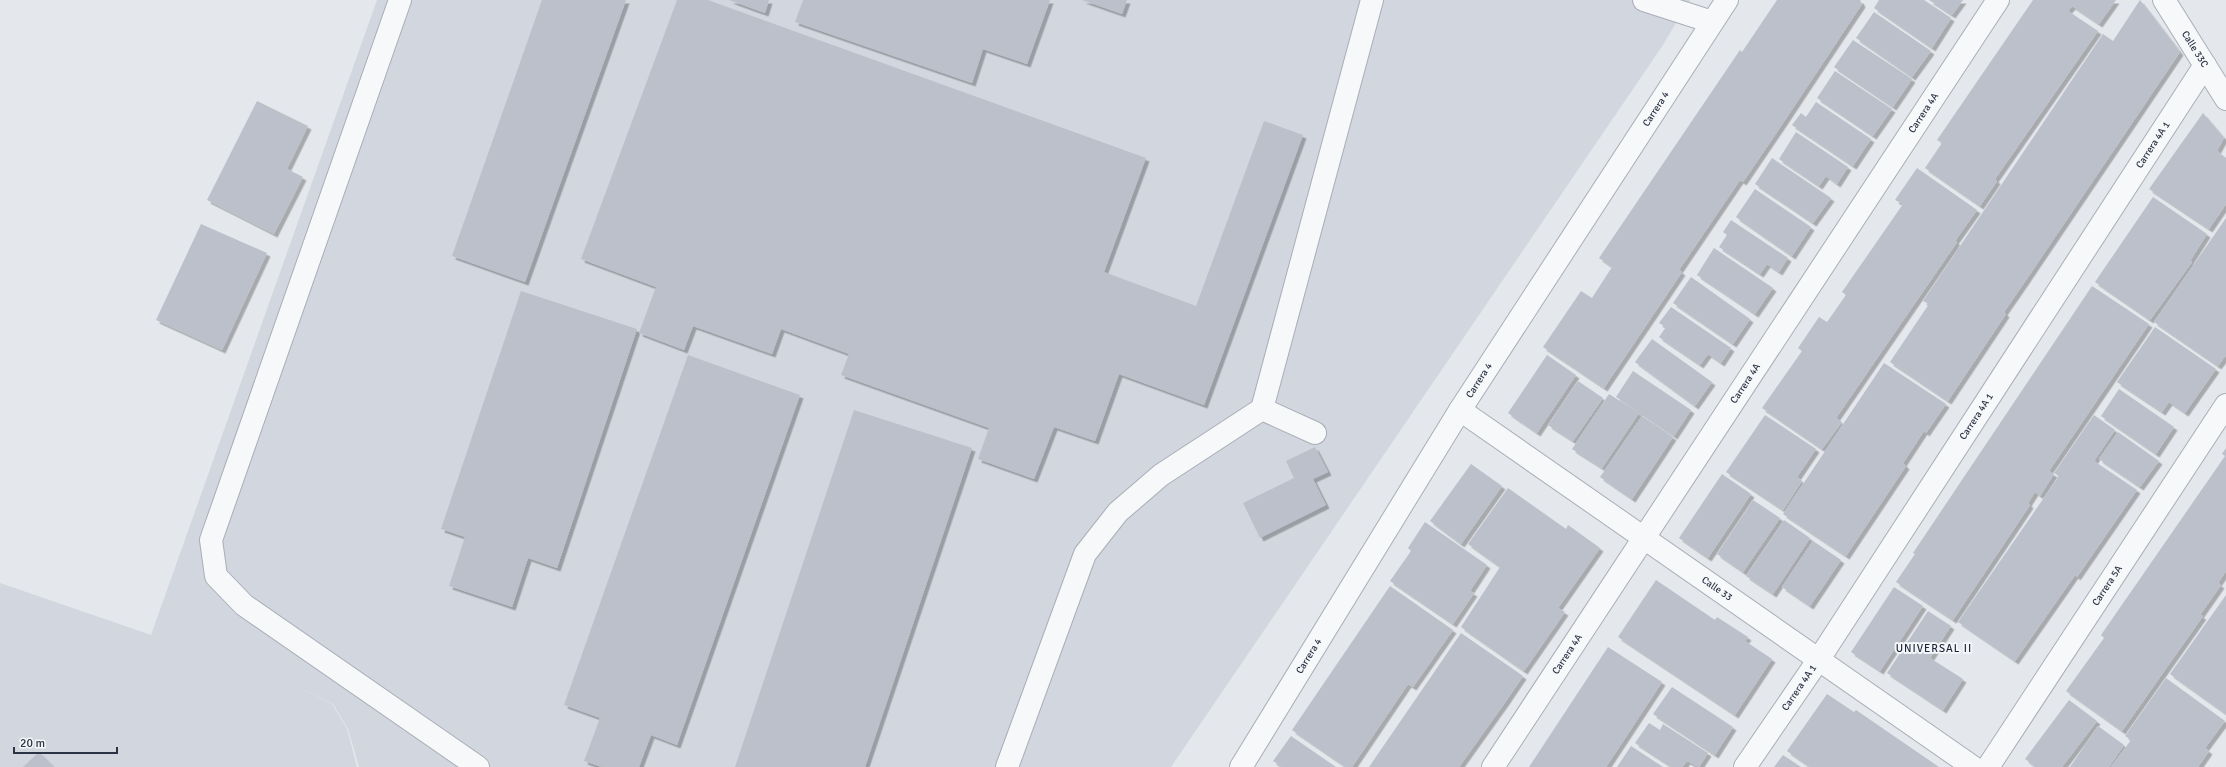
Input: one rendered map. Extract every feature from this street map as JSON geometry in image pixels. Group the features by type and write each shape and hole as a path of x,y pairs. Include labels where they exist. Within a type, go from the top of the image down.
{"street":[{"path":"400,0 211,540 216,576 244,605 478,767"},
{"path":"1007,767 1086,554 1118,512 1161,475 1262,409 1372,0"},
{"path":"1644,0 1712,22"},
{"name":"Carrera 4","path":"1241,767 1460,410 1726,0"},
{"name":"Carrera 4A","path":"1493,767 1998,0"},
{"name":"Calle 33C","path":"2164,0 2226,99"},
{"name":"Carrera 4A 1","path":"1745,767 1819,659 2205,64"},
{"name":"Carrera 5A","path":"1988,767 2226,405"},
{"path":"1262,409 1315,433"},
{"name":"Calle 33","path":"1460,410 1643,539 1819,659 1973,767"}],"shaded area":[{"path":"377,0 1690,0 1661,48 1171,767 359,767 348,729 333,704 288,682 151,635"},
{"path":"0,583 288,682 332,704 347,729 357,767 0,767"}],"building":[{"path":"542,0 626,0 525,282 452,256"},
{"path":"677,0 708,0 1146,158 1104,272 1196,306 1264,121 1303,135 1204,405 1119,374 1095,441 1054,427 1034,479 978,459 989,428 841,375 849,354 781,329 772,354 693,326 684,350 639,333 656,287 581,259"},
{"path":"729,0 769,0 765,13"},
{"path":"803,0 1050,0 1027,64 983,49 972,83 795,22"},
{"path":"1082,0 1127,0 1122,14"},
{"path":"1777,0 1860,0 1862,4 1743,182 1740,180 1679,270 1682,272 1604,388 1543,347 1581,291 1592,298 1612,267 1599,258 1740,50 1742,52"},
{"path":"1879,0 1924,0 1951,18 1932,48 1874,8"},
{"path":"1929,0 1963,0 1952,15"},
{"path":"2033,0 2116,0 2099,24 2072,6 2068,11 2098,31 1995,179 1997,181 1980,206 1925,168 1942,143 1937,140"},
{"path":"2140,0 2180,52 2004,312 2006,314 1948,401 1890,362 1929,304 1923,301 2103,34 2113,41"},
{"path":"1874,12 1931,51 1912,77 1856,38"},
{"path":"1853,40 1912,79 1893,107 1834,67"},
{"path":"1835,71 1892,109 1873,136 1817,98"},
{"path":"257,101 308,126 287,169 303,177 274,234 207,200"},
{"path":"1816,102 1871,139 1853,166 1792,125 1801,113 1806,117"},
{"path":"2203,113 2224,138 2217,151 2226,158 2226,204 2209,229 2149,189"},
{"path":"1796,132 1848,167 1837,184 1826,176 1819,186 1779,159"},
{"path":"1772,158 1831,198 1813,223 1755,184"},
{"path":"1917,168 1977,210 1955,241 1957,242 1836,418 1842,422 1822,449 1762,408 1802,351 1798,348 1819,317 1827,322 1846,295 1842,292 1903,204 1895,200"},
{"path":"1755,189 1811,227 1792,256 1736,217"},
{"path":"2153,197 2207,234 2190,261 2192,262 2150,320 2095,282"},
{"path":"2226,218 2226,355 2218,366 2154,322"},
{"path":"1731,220 1788,258 1779,272 1767,264 1760,274 1719,247 1727,235 1723,232"},
{"path":"201,224 267,253 222,350 156,320"},
{"path":"1714,248 1773,288 1755,314 1697,275"},
{"path":"1691,277 1750,319 1733,344 1673,303"},
{"path":"2092,286 2149,324 2049,471 2054,474 2040,496 2035,492 2028,503 2030,505 1953,620 1896,582 1915,554 1913,553"},
{"path":"521,291 637,329 557,568 528,558 512,607 449,586 465,537 441,529"},
{"path":"1671,307 1731,348 1721,363 1708,354 1700,365 1659,337 1666,327 1659,323"},
{"path":"2155,327 2216,369 2185,413 2169,402 2162,412 2117,382"},
{"path":"1652,339 1712,382 1695,406 1635,362"},
{"path":"688,355 800,395 677,745 651,735 639,767 602,767 584,761 600,718 564,705"},
{"path":"1547,355 1576,375 1537,433 1508,413"},
{"path":"1884,363 1946,404 1926,433 1924,431 1903,463 1906,466 1846,556 1783,514"},
{"path":"1633,371 1691,410 1674,436 1616,397"},
{"path":"1578,381 1603,398 1573,441 1548,425"},
{"path":"2119,389 2174,427 2156,454 2101,416"},
{"path":"1609,394 1639,413 1602,468 1572,449"},
{"path":"854,410 972,448 865,767 735,767"},
{"path":"1765,415 1816,449 1797,477 1802,481 1783,510 1726,472"},
{"path":"2094,415 2115,430 2094,461 2137,490 2077,577 2075,575 2015,661 1958,622 2059,476 2054,473"},
{"path":"1642,416 1673,437 1632,499 1600,477"},
{"path":"2118,432 2159,461 2140,487 2099,459"},
{"path":"1315,447 1328,472 1313,479 1326,505 1260,538 1243,503 1294,478 1286,461"},
{"path":"2226,448 2226,571 2218,583 2221,585 2200,615 2203,616 2122,731 2066,691 2104,638 2101,635 2225,456 2222,454"},
{"path":"1471,464 1502,486 1461,544 1430,521"},
{"path":"1722,474 1751,494 1708,558 1679,538"},
{"path":"1508,488 1566,529 1568,525 1600,548 1558,608 1565,612 1524,671 1461,627 1500,567 1468,544"},
{"path":"1753,500 1780,518 1743,572 1717,554"},
{"path":"1784,520 1810,538 1773,594 1746,576"},
{"path":"1425,522 1487,565 1470,591 1474,593 1453,624 1390,581 1411,551 1408,548"},
{"path":"1813,541 1841,560 1810,606 1782,587"},
{"path":"1656,580 1715,620 1717,617 1748,637 1745,641 1772,659 1735,715 1618,637"},
{"path":"1390,586 1453,630 1413,687 1408,684 1352,767 1346,767 1292,730"},
{"path":"1894,587 1923,606 1880,671 1851,652"},
{"path":"2226,595 2226,714 2170,674"},
{"path":"1928,611 1951,626 1930,658 1963,679 1943,710 1887,673"},
{"path":"1461,633 1523,676 1504,704 1459,767 1369,767"},
{"path":"1608,647 1662,682 1643,711 1606,767 1529,767"},
{"path":"2166,678 2225,721 2205,748 2209,751 2198,767 2111,767 2131,740 2125,736"},
{"path":"1672,687 1733,727 1715,755 1653,714"},
{"path":"1827,694 1854,712 1856,710 1939,767 1810,767 1787,751"},
{"path":"2069,700 2097,721 2062,767 2036,767 2025,759"},
{"path":"1649,723 1660,730 1663,724 1708,753 1699,767 1687,761 1682,767 1672,767 1635,743"},
{"path":"2098,726 2124,745 2109,767 2070,767"},
{"path":"1291,736 1336,767 1282,767 1273,761"},
{"path":"1631,746 1663,767 1617,767"},
{"path":"39,752 54,767 23,767"},
{"path":"1783,755 1801,767 1774,767"}],"district":[{"name":"UNIVERSAL II","path":"1934,648"}]}
